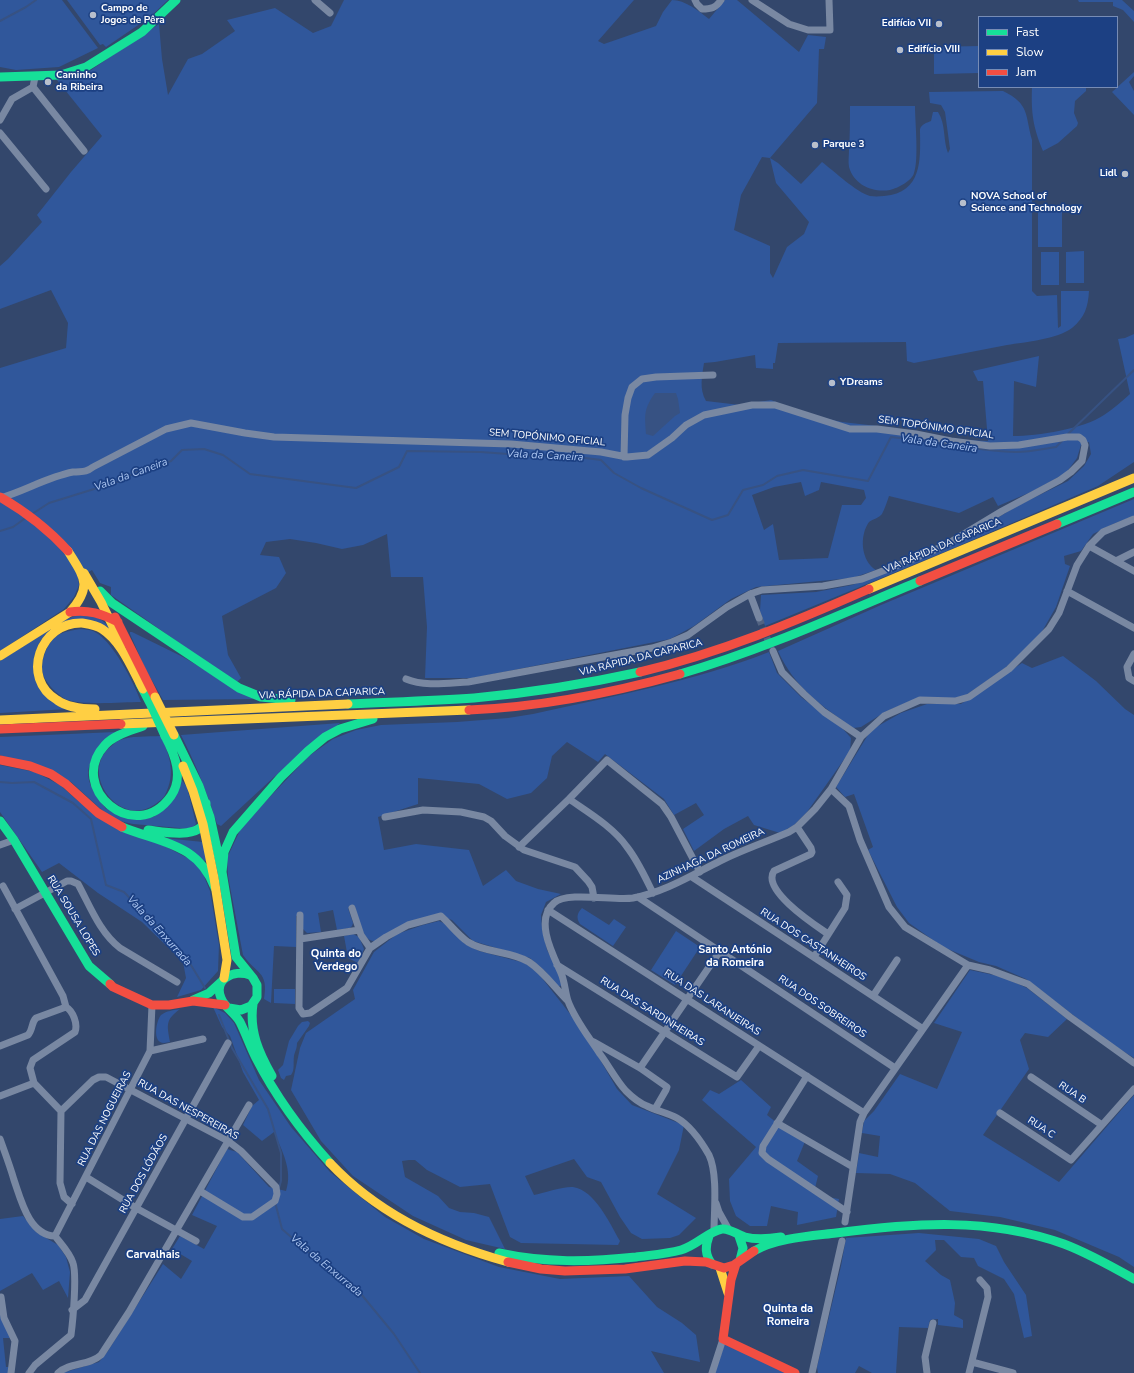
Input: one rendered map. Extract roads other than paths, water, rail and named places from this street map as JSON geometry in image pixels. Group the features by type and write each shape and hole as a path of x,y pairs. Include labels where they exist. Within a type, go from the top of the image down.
{"main road":[{"path":"0,76 35,77 62,75 86,67 142,32 176,0"},
{"path":"1107,489 1134,468"},
{"name":"VIA RÁPIDA DA CAPARICA","path":"0,720 332,704 408,702 517,694 590,683 672,664 705,654 771,630 1134,478"},
{"path":"0,729 474,710 518,706 639,685 707,666 772,644 1134,492"},
{"path":"0,497 32,517 55,536 90,576 118,622 191,784 203,824 227,960 219,996 226,1007 239,1021 259,1066 300,1128 316,1149 349,1181 375,1202 414,1226 456,1245 518,1264 564,1271 609,1270 685,1260 698,1260 726,1268 757,1249 779,1242 894,1226 959,1223 1006,1228 1057,1241 1098,1258 1134,1280"},
{"path":"0,656 70,612 82,598 84,583 80,570 68,551"},
{"path":"68,551 92,587 108,618 116,625 139,668 148,691 152,707 199,786 206,803 214,830 236,957 240,965 250,975 256,984 258,991 257,998 248,1008 241,1011 226,1007"},
{"path":"100,591 112,603 239,688 261,697 332,704"},
{"path":"70,612 90,610 118,622"},
{"path":"138,713 88,709 60,702 42,686 37,667 38,656 41,648 50,635 65,626 84,623 93,625 107,634 117,644 148,691"},
{"path":"222,872 224,852 227,842 233,832 281,777 325,737 340,729 386,714"},
{"path":"153,723 111,740 104,746 97,758 94,767 96,789 102,798 114,810 130,816 144,815 155,811 169,799 176,785 178,772 169,735"},
{"path":"0,760 48,772 59,778 73,789 87,804 100,814 123,827 182,849 199,860 209,873 215,888"},
{"path":"123,827 177,834 194,832 203,824 208,813 206,803"},
{"name":"RUA SOUSA LOPES","path":"0,821 14,840 89,966 113,987 152,1005 169,1005 193,1001 209,993 223,980"},
{"path":"223,980 230,974 236,972 243,972 250,975"},
{"name":"RUA SOUSA LOPES","path":"193,1001 226,1007"},
{"path":"253,1004 251,1018 252,1029 264,1063 294,1112 310,1134 348,1175 372,1195 402,1215 431,1230 463,1243 506,1255 552,1261 578,1262 666,1253 689,1248 722,1229 729,1230 739,1236 756,1239 768,1239 899,1221 953,1218 980,1220 1035,1230 1091,1250 1134,1275"},
{"path":"712,1234 706,1243 705,1249 708,1259 716,1266 724,1279 729,1297"},
{"path":"739,1236 743,1242 744,1250 731,1280 723,1339 795,1373"}],"street":[{"path":"315,0 330,13"},
{"path":"696,0 697,4 702,9 711,9 718,5 721,0"},
{"path":"752,0 789,24 808,30 830,30 829,0"},
{"path":"0,120 12,99 33,87 35,77"},
{"path":"33,87 84,151"},
{"path":"0,133 46,189"},
{"path":"624,457 625,415 628,398 632,387 642,379 656,377 713,375"},
{"name":"SEM TOPÓNIMO OFICIAL","path":"0,497 16,493 21,489 55,476 76,472 87,472 93,467 166,429 192,423 274,437 511,444 601,452 624,457 648,455 672,438 686,425 704,415 752,405 775,405 850,429 877,429 990,446 1019,445 1067,437 1079,437 1083,440 1085,445 1082,461 1072,472 1002,511 944,546 862,579 823,586 762,590 750,594"},
{"name":"AZINHAGA DA ROMEIRA","path":"548,910 553,904 564,898 623,899 653,893 692,877 721,861 789,832 797,827 815,809 831,789 860,737 884,716 920,700 955,701 969,697 1009,669 1048,629 1059,613 1077,565 1089,546 1103,532 1134,519"},
{"path":"1089,546 1134,571"},
{"path":"1116,561 1134,552"},
{"path":"1067,591 1134,628"},
{"path":"406,679 412,682 440,684 468,682 652,648 688,635 727,607 750,594 759,618"},
{"path":"773,652 782,672 804,694 824,712 860,737"},
{"path":"1134,654 1127,667 1129,678 1134,681"},
{"path":"519,847 607,760 662,804 671,817 700,872"},
{"path":"831,789 849,806 860,840 889,907 905,927 968,965 992,970 1028,984 1070,1017 1134,1063"},
{"path":"569,799 606,827 627,846 653,893"},
{"path":"385,818 423,810 461,812 484,817 491,821 519,847 542,857 575,868 592,887 594,898"},
{"path":"797,827 811,848 811,854 774,871 771,875 772,879 781,896 828,934"},
{"path":"0,845 14,840"},
{"name":"RUA DOS CASTANHEIROS","path":"692,877 923,1029"},
{"path":"16,909 67,881 78,884 111,942 177,982"},
{"path":"814,957 845,908 847,893 838,882"},
{"path":"3,886 63,996 66,1007 71,1011 76,1023 76,1029 72,1035 32,1062 30,1068 34,1083 61,1111 60,1183 64,1197 72,1204"},
{"name":"RUA DOS SOBREIROS","path":"638,897 896,1068"},
{"path":"352,908 363,939 370,948"},
{"path":"548,910 546,918 548,944 564,981 568,1001 574,1014 625,1090 646,1106 684,1122 696,1135 709,1156 714,1173 712,1234"},
{"name":"RUA DAS LARANJEIRAS","path":"548,910 864,1113"},
{"path":"300,915 299,1008 303,1014 310,1013 347,988 370,948 401,928 441,916 468,942 479,947 527,961 537,968 568,1001"},
{"path":"300,939 359,930"},
{"path":"640,1068 720,951"},
{"path":"873,996 897,960"},
{"name":"RUA DAS SARDINHEIRAS","path":"557,965 737,1077 759,1046"},
{"path":"845,1222 860,1122 864,1113 968,965"},
{"name":"RUA DAS NOGUEIRAS","path":"55,1236 150,1051 152,1005"},
{"path":"0,1046 28,1035 31,1031 33,1021 36,1018 66,1007"},
{"path":"150,1051 203,1039"},
{"path":"592,1041 640,1068 667,1087 655,1109"},
{"name":"RUA DOS LÓDÃOS","path":"72,1310 85,1300 228,1044"},
{"path":"807,1076 763,1146 762,1151 764,1156 846,1212"},
{"name":"RUA DAS NESPEREIRAS","path":"61,1111 93,1080 99,1077 106,1077 228,1141 241,1151 276,1187 277,1194 276,1200 253,1216 245,1218 200,1191"},
{"name":"RUA B","path":"1031,1078 1102,1125"},
{"path":"0,1096 34,1083"},
{"path":"1102,1125 1134,1089"},
{"path":"58,1373 65,1368 93,1360 101,1355 129,1312 178,1230 249,1105"},
{"name":"RUA C","path":"1000,1113 1071,1160 1102,1125"},
{"path":"777,1123 853,1167"},
{"path":"1,1143 28,1216 42,1232 55,1236 70,1256 74,1266 70,1335 35,1365 29,1373"},
{"path":"86,1177 136,1208 196,1240"},
{"path":"714,1190 719,1212 729,1230"},
{"path":"812,1373 842,1242"},
{"path":"969,1373 988,1297 986,1288 980,1280"},
{"path":"1,1297 4,1318 15,1341 11,1373"},
{"path":"927,1373 925,1357 933,1323"},
{"path":"712,1373 723,1339"},
{"path":"972,1362 1013,1373"}],"waterway":[{"path":"0,21 36,0"},
{"name":"Vala da Caneira","path":"1067,435 1134,370"},
{"name":"Vala da Caneira","path":"32,514 49,503 120,481 138,471 171,461 182,450 204,449 223,455 250,474 356,488 399,467 407,451 481,452 535,456 562,455 601,460 614,473 641,488 712,520 728,515 743,490 763,485 777,476 803,470 868,481 891,437 985,450 1016,452 1056,447 1063,440"},
{"name":"Vala da Caneira","path":"0,531 13,527 27,517"},
{"name":"Vala da Enxurrada","path":"0,782 34,782 73,803 91,819 106,885 124,892 186,957 205,988"},
{"name":"Vala da Enxurrada","path":"219,1015 232,1048 268,1109 281,1153 281,1181 279,1188"},
{"name":"Vala da Enxurrada","path":"275,1202 282,1229 323,1265 361,1294 394,1334 420,1373"}],"tunnel":[{"path":"759,618 771,648"}],"place":[{"name":"Campo de Jogos de Pêra","path":"93,15"},
{"name":"Edifício VII","path":"939,24"},
{"name":"Edifício VIII","path":"900,50"},
{"name":"Caminho da Ribeira","path":"48,82"},
{"name":"Parque 3","path":"815,145"},
{"name":"Lidl","path":"1125,174"},
{"name":"NOVA School of Science and Technology","path":"963,203"},
{"name":"YDreams","path":"832,383"}],"district":[{"name":"Santo António da Romeira","path":"735,956"},
{"name":"Quinta do Verdego","path":"336,960"},
{"name":"Carvalhais","path":"153,1255"},
{"name":"Quinta da Romeira","path":"788,1315"}]}
